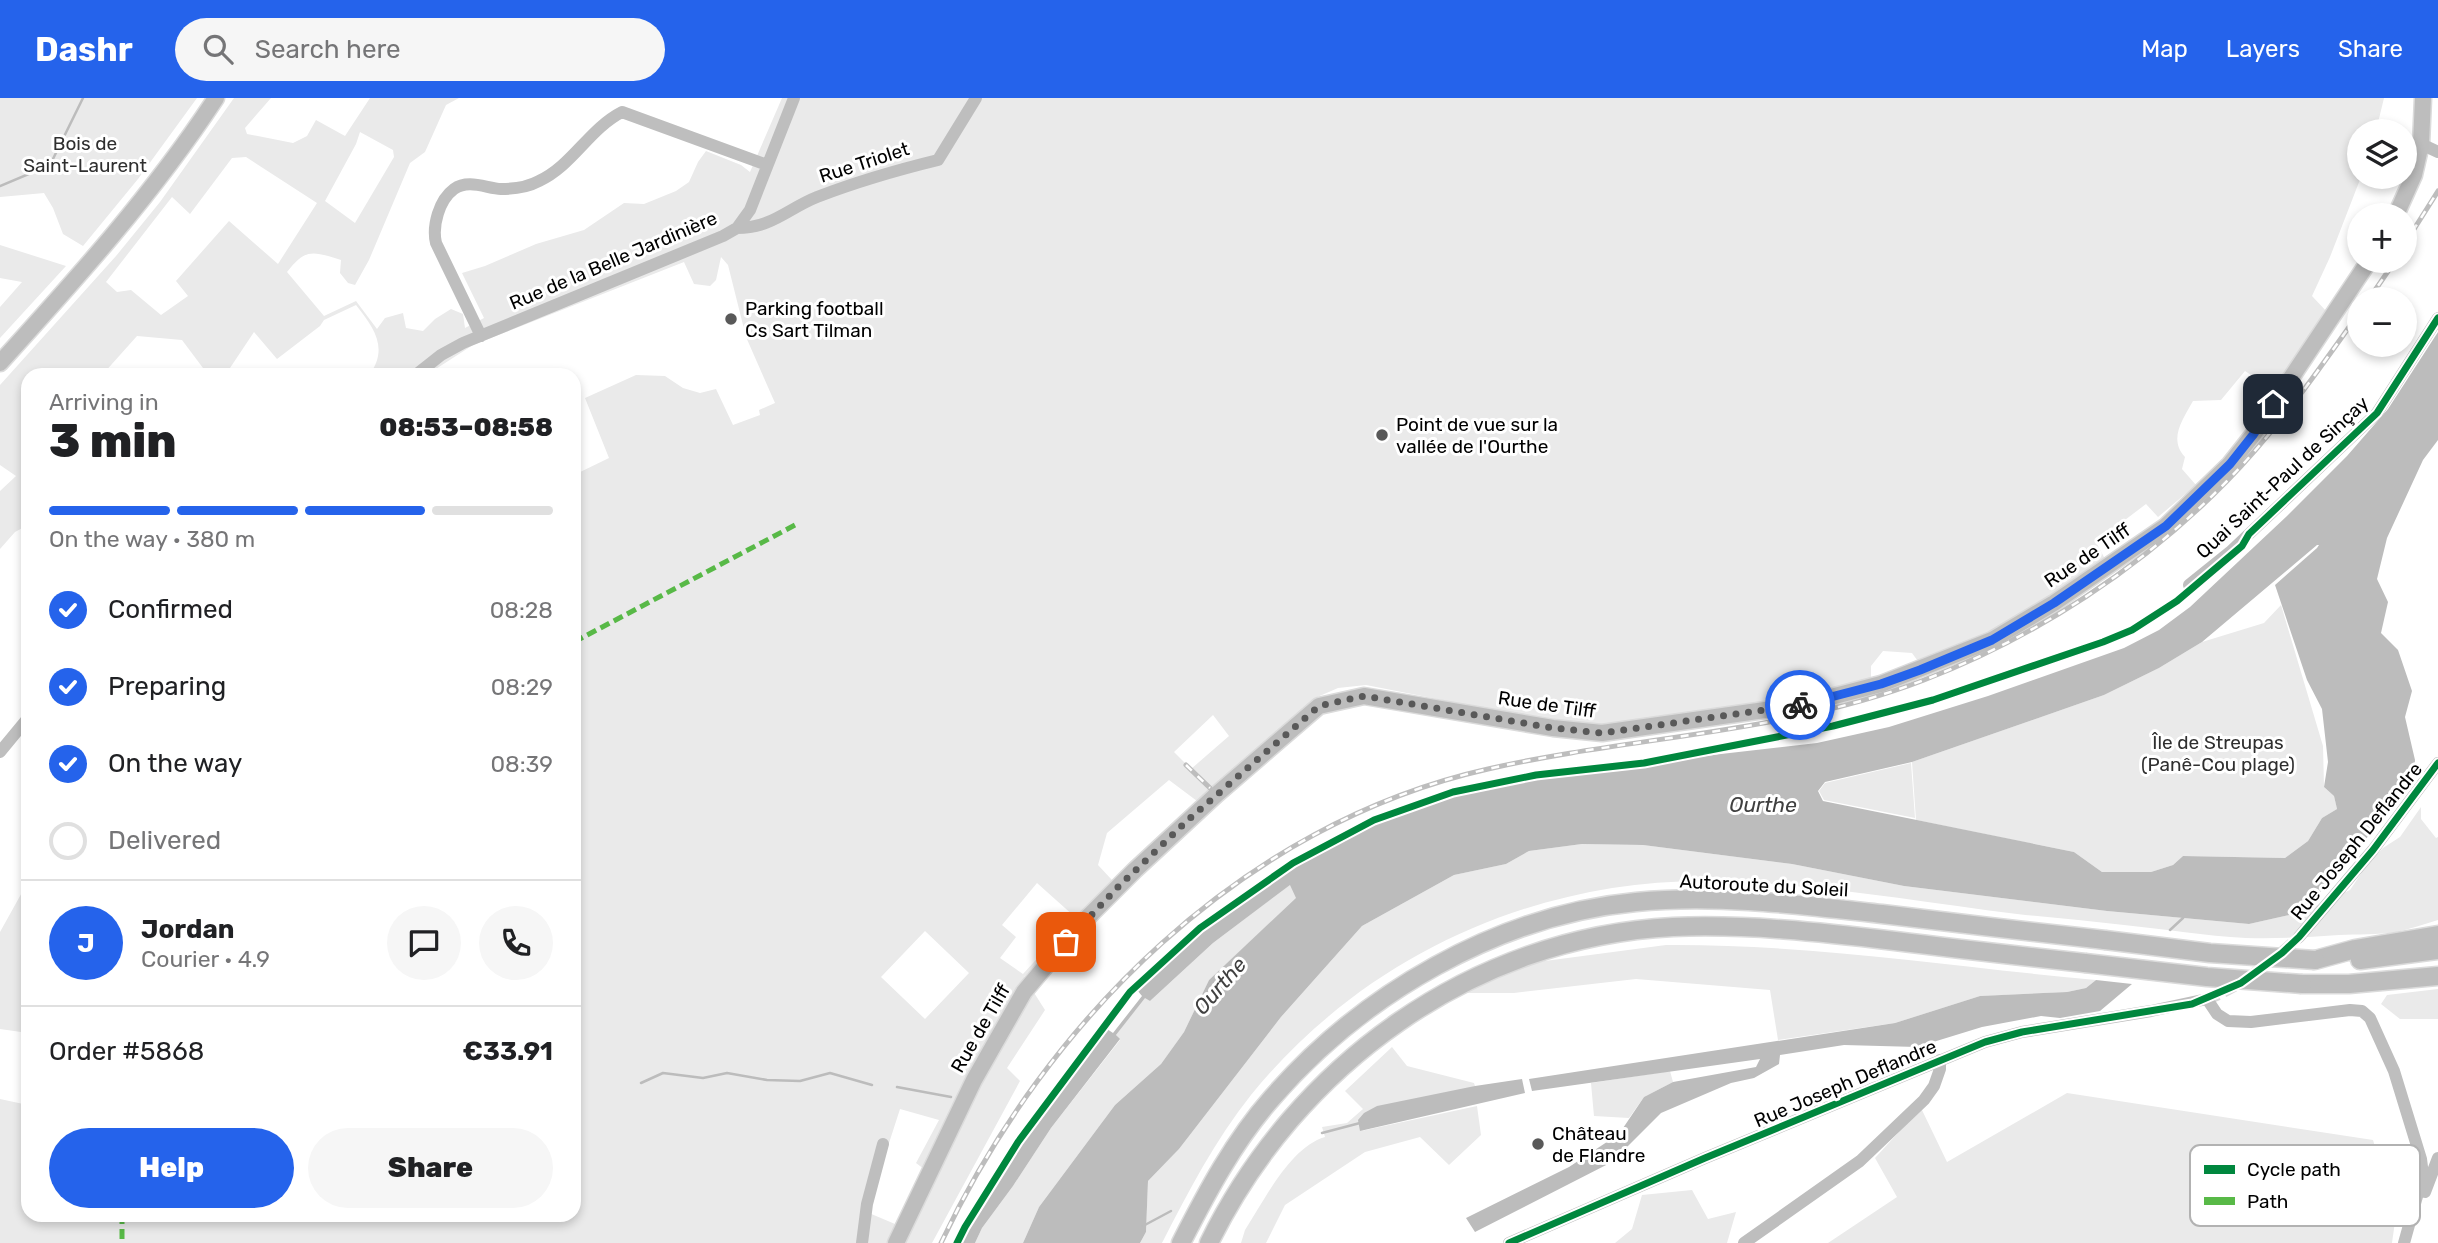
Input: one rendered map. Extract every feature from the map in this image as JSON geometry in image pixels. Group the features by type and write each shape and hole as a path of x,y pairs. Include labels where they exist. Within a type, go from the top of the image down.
{"highway":[{"name":"Autoroute du Soleil","path":"1181,1243 1203,1200 1247,1130 1271,1099 1318,1050 1369,1007 1403,985 1483,943 1601,906 1675,900 1796,904 2210,953 2315,960 2381,958 2438,950"},
{"path":"1209,1243 1273,1141 1316,1091 1382,1032 1457,985 1569,942 1616,933 1674,927 1772,928 2207,977 2302,984 2349,984 2438,976"},
{"path":"2315,960 2355,949 2438,935"},
{"path":"1222,1243 1232,1221 1235,1198"}],"main road":[{"path":"0,363 119,230 171,163 216,98"},
{"path":"2401,203 2414,175 2421,145 2423,98"},
{"name":"Rue de Tilff","path":"896,1243 968,1092 1024,992 1080,925 1135,870 1217,794 1319,706 1364,696 1553,728 1602,733 1800,705 1881,684 1992,640 2054,603 2166,526 2230,464 2253,435 2361,273"}],"street":[{"name":"Rue de la Belle Jardinière","path":"425,368 441,355 481,336 737,228 750,210 794,98"},
{"name":"Rue Triolet","path":"737,228 754,228 820,196 890,172 938,160 976,98"},
{"path":"481,336 434,236 444,200 456,187 467,183 513,188 537,183 558,169 600,127 622,112 767,165"},
{"path":"2421,145 2438,152"},
{"name":"Quai Saint-Paul de Sinçay","path":"2189,585 2230,552 2377,413 2438,318"},
{"path":"0,752 21,726"},
{"name":"Rue Joseph Deflandre","path":"2299,937 2373,850 2438,764"},
{"name":"Rue Joseph Deflandre","path":"1509,1243 1985,1042 2022,1032 2207,999 2217,1014 2228,1021 2251,1022 2350,1010 2362,1011 2370,1018 2394,1071 2417,1145"},
{"path":"1744,1243 1860,1161 1924,1100 1934,1086 1940,1060"},
{"path":"862,1243 870,1191 883,1144"},
{"name":"Rue Joseph Deflandre","path":"2420,1155 2423,1175 2420,1184"},
{"path":"2420,1205 2438,1157"}],"green space":[{"name":"Bois de Saint-Laurent","path":"0,98 197,98 138,179 83,246 63,234 44,193 0,197"},
{"path":"234,98 271,98 245,128 247,134 293,143 307,136 316,120 345,136 370,98 459,98 446,105 425,152 410,163 369,260 355,285 348,283 340,273 341,260 323,255 305,255 287,272 324,316 356,301 377,329 385,318 403,313 406,328 423,331 451,309 463,314 465,328 484,318 462,273 536,244 584,230 624,203 644,204 676,191 689,182 706,151 741,165 750,172 782,98 2384,98 2379,119 2347,119 2347,189 2356,189 2351,203 2347,203 2347,213 2312,296 2328,313 2272,389 2245,371 2221,400 2193,401 2177,436 2180,450 2185,457 2182,469 2196,485 2158,517 2146,504 2096,542 2105,559 1989,637 1920,664 1912,653 1883,651 1871,666 1871,680 1785,705 1602,726 1554,722 1366,685 1338,688 1315,698 1194,807 1197,801 1169,780 1107,833 1098,865 1112,880 1024,977 1045,1010 1007,1068 1020,1081 932,1243 0,1243 0,1099 21,1104 21,1222 581,1222 581,472 609,458 585,398 636,375 665,376 683,388 700,393 716,389 733,425 760,415 759,410 775,403 746,337 728,265 721,257 716,280 710,286 694,284 684,262 473,345 437,368 374,368 378,355 376,338 356,305 324,320 277,359 254,332 230,368 203,368 182,340 137,336 108,368 21,368 21,529 0,549 0,491 16,476 0,465 0,385 116,256 160,202","holes":["360,132 393,150 394,157 355,223 325,201","246,157 317,203 278,264 229,221 176,281 188,296 161,315 131,290 117,292 106,282 172,197 190,214 232,158","1213,715 1229,736 1191,769 1174,752","1037,883 1075,917 1023,974 1000,958 1016,937 1002,925","925,931 969,973 925,1019 881,977","900,1109 939,1120 916,1163 924,1169 895,1224 869,1213"]},
{"path":"0,245 66,266 0,338 0,307 22,282 0,278"},
{"name":"Île de Streupas (Panê-Cou plage)","path":"2281,605 2323,746 2324,787 2334,796 2337,809 2322,818 2308,841 2285,858 2183,856 2173,865 2151,872 2102,872 2074,852 1916,820 1912,762 2104,695 2159,668 2202,642 2264,623"},
{"path":"1911,763 1915,818 1824,800 1819,791 1825,783"},
{"path":"2421,807 2421,819 2436,838 2438,837 2438,920 2389,933 2281,938 2231,937 2017,914 1826,889 1710,881 1644,884 1579,894 1517,911 1456,936 1399,966 1345,1003 1296,1046 1251,1095 1226,1130 1162,1243 1140,1243 1146,1232 1148,1181 1179,1149 1281,1017 1362,926 1454,875 1506,864 1529,851 1582,844 1643,845 1792,864 1904,886 2107,911 2249,924 2303,912 2350,890 2369,862 2383,848 2400,837"},
{"path":"1291,884 1297,898 1209,980 1184,1032 1161,1064 1115,1105 1039,1207 1023,1243 975,1243 982,1228 1051,1128 1120,1040 1116,1035 1145,997 1150,1001 1213,943"},
{"path":"21,894 21,1032 0,1029 0,932"},
{"path":"1666,945 1828,952 2096,980 2086,988 2067,992 1980,996 1895,1023 1778,1040 1770,990 1636,979 1514,993 1465,993 1523,964"},
{"path":"2438,989 2438,1019 2400,1019 2381,1004 2387,995"},
{"path":"1392,1047 1407,1066 1474,1083 1475,1086 1361,1131 1477,1106 1481,1135 1449,1165 1420,1137 1365,1152 1285,1205 1266,1243 1241,1243 1245,1230 1269,1190 1289,1163 1312,1143 1325,1137 1322,1127 1347,1123 1363,1109 1345,1091"},
{"path":"1670,1071 1673,1082 1644,1097 1629,1118 1594,1116 1591,1083"},
{"path":"2067,1093 2373,1140 2375,1145 2190,1145 2190,1226 2394,1226 2392,1243 1828,1243 1897,1197 1875,1158 1921,1108 1947,1162"},
{"path":"1692,1190 1708,1219 1736,1212 1727,1243 1615,1243 1632,1229 1642,1195"}],"water":[{"name":"Ourthe","path":"2438,332 2438,440 2423,460 2387,538 2377,579 2388,602 2381,633 2398,650 2412,691 2405,717 2415,760 2414,774 2366,839 2303,912 2249,924 2107,911 1904,886 1792,864 1643,845 1582,844 1529,851 1506,864 1454,875 1362,926 1281,1017 1179,1149 1148,1181 1146,1232 1140,1243 1023,1243 1039,1207 1115,1105 1161,1064 1184,1032 1209,980 1296,898 1290,885 1213,943 1150,1001 1145,998 1116,1035 1120,1039 1051,1128 982,1228 975,1243 961,1243 973,1215 1043,1114 1107,1029 1113,1033 1142,996 1137,990 1204,931 1294,864 1374,823 1446,798 1506,784 1817,743 1889,727 1988,696 2124,648 2159,630 2190,607 2347,456 2388,409","holes":["2319,545 2275,585 2307,680 2322,709 2328,762 2324,787 2334,796 2337,809 2322,818 2308,841 2285,858 2183,856 2173,865 2151,872 2102,872 2074,852 1823,801 1818,791 1825,782 1912,762 2104,695 2159,668 2202,642"]},
{"path":"2096,980 2132,984 2100,1011 2060,1018 2041,1016 1982,1027 1917,1047 1844,1045 1780,1055 1779,1064 1754,1078 1731,1083 1661,1113 1612,1162 1475,1232 1466,1218 1569,1167 1619,1134 1644,1097 1673,1082 1756,1067 1760,1059 1532,1091 1529,1079 1895,1023 1980,996 2067,992 2086,988"},
{"path":"1522,1079 1525,1093 1360,1131 1358,1120 1377,1106"}],"waterway":[{"path":"0,186 50,165 83,98"},
{"path":"2170,930 2183,918"},
{"path":"641,1083 663,1073 703,1078 727,1073 767,1080 800,1081 830,1073 872,1085"},
{"path":"897,1087 951,1097"},
{"path":"1322,1133 1360,1123"},
{"path":"1143,1226 1171,1211"}],"tunnel":[{"path":"2207,999 2256,972 2299,937"}],"railway":[{"path":"2417,224 2438,191"},
{"path":"2377,287 2387,273"},
{"path":"941,1243 985,1161 1036,1083 1096,1010 1162,943 1235,884 1314,835 1398,796 1488,769 1542,758 1817,712 1924,680 2007,643 2086,597 2160,542 2194,512 2263,441 2347,330"},
{"path":"1186,765 1210,788"}],"marked path":[{"path":"581,638 797,524"},
{"path":"122,1222 122,1243"}],"cycle path":[{"path":"957,1243 1018,1142 1130,992 1200,928 1293,863 1374,820 1453,792 1536,775 1644,763 1833,726 1933,700 2132,630 2177,601 2242,546 2249,534 2377,413 2438,318"},
{"path":"1509,1243 1985,1042 2022,1032 2192,1004 2241,983 2299,937 2373,850 2438,763"}],"way so far":[{"path":"1066,942 1080,925 1189,819 1319,706 1364,696 1553,728 1602,733 1800,705"}],"place":[{"name":"Parking football Cs Sart Tilman","path":"731,319"},
{"name":"Point de vue sur la vallée de l'Ourthe","path":"1382,435"},
{"name":"Château de Flandre","path":"1538,1144"}],"route":[{"path":"1800,705 1881,684 1920,670 1992,640 2054,603 2166,526 2230,464 2273,404"}]}
